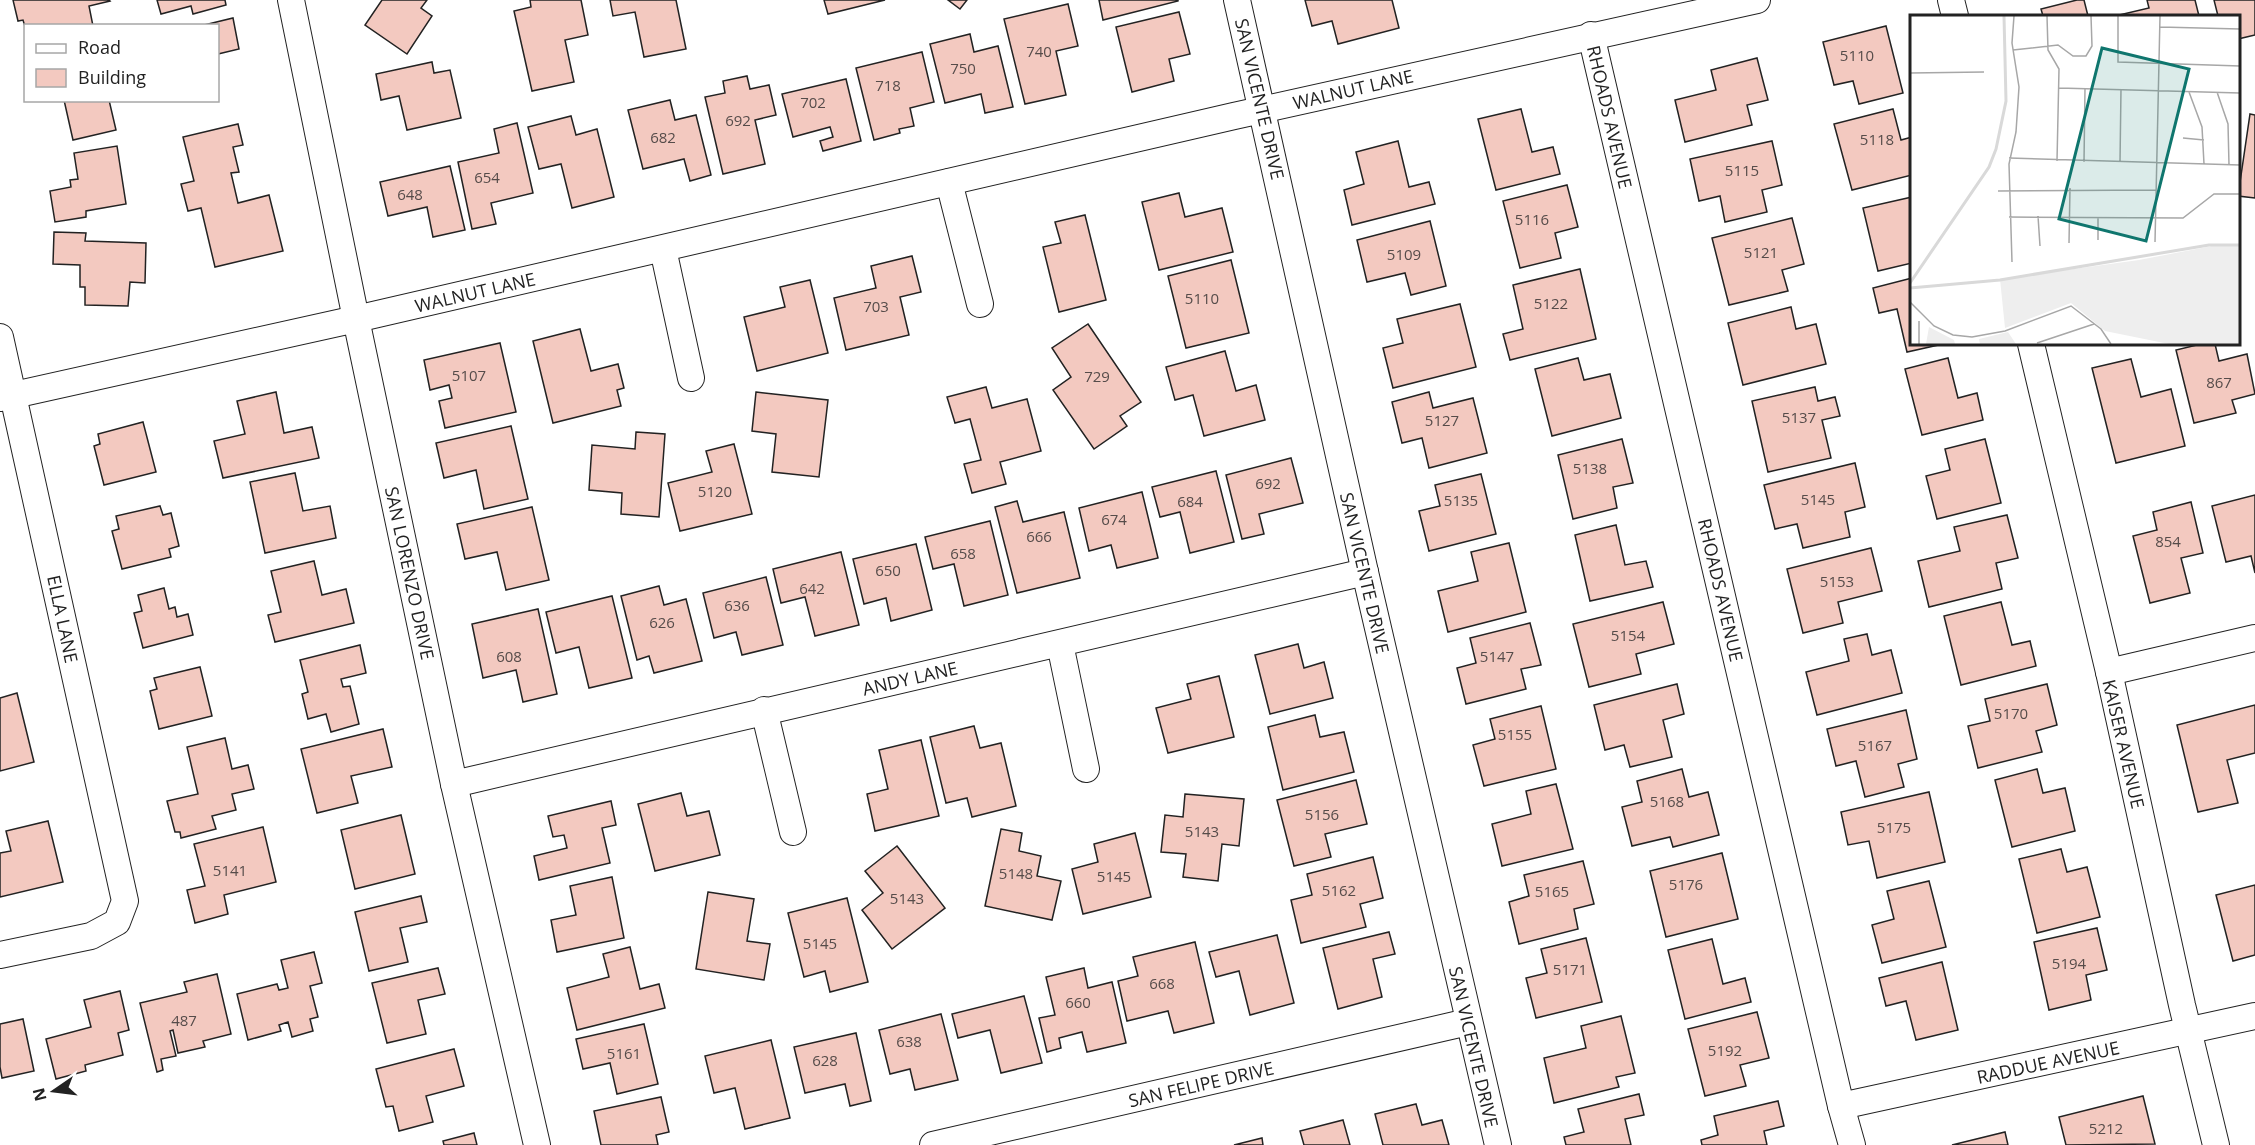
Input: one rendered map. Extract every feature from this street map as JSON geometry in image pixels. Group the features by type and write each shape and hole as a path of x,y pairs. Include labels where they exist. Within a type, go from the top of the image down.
{"street":[{"name":"SAN LORENZO DRIVE","path":"291,0 454,784 537,1145"},
{"name":"SAN VICENTE DRIVE","path":"1237,0 1365,573 1498,1145"},
{"name":"WALNUT LANE","path":"6,396 356,320 1263,109 1757,0"},
{"path":"1951,0 1955,15"},
{"name":"RHOADS AVENUE","path":"1591,35 1852,1145"},
{"path":"949,182 980,304"},
{"path":"663,249 691,378"},
{"name":"ELLA LANE","path":"0,337 6,396 125,901 117,922 91,936 0,956"},
{"name":"KAISER AVENUE","path":"2031,345 2109,672 2188,1032 2216,1145"},
{"name":"ANDY LANE","path":"454,784 764,710 1060,645 1365,573"},
{"path":"2109,672 2255,638"},
{"path":"1060,645 1086,769"},
{"path":"764,710 793,832"},
{"name":"RADDUE AVENUE","path":"1841,1106 2255,1016"},
{"name":"SAN FELIPE DRIVE","path":"933,1145 1468,1022"}],"building":[{"path":"13,0 110,1 89,6 93,24 24,24 23,20 18,21"},
{"path":"157,0 225,0 226,5 193,14 191,6 161,14"},
{"path":"382,0 427,0 421,8 432,16 407,54 365,25"},
{"path":"530,0 581,0 588,35 565,40 574,82 532,91 514,11 531,7"},
{"path":"610,0 676,0 686,49 644,57 635,12 613,16"},
{"path":"824,0 885,0 828,14"},
{"path":"948,0 967,0 960,9"},
{"path":"1099,0 1178,0 1178,1 1103,20"},
{"path":"1305,0 1392,0 1399,28 1338,44 1332,21 1312,26"},
{"path":"2084,0 2088,15 2043,15 2041,9"},
{"path":"2147,0 2195,0 2199,15 2119,15 2149,8"},
{"path":"2214,0 2255,0 2255,35 2240,39 2240,15 2218,15"},
{"path":"1068,4 1078,46 1056,51 1066,95 1025,104 1004,19"},
{"path":"1179,12 1190,54 1169,59 1174,81 1132,92 1116,27"},
{"path":"233,18 239,49 219,54 219,24 208,24"},
{"path":"1886,26 1903,93 1859,104 1853,81 1834,85 1823,42"},
{"path":"970,34 974,52 998,46 1013,107 985,113 981,94 945,103 930,44"},
{"path":"922,52 934,102 910,108 914,126 899,129 900,133 874,140 856,68"},
{"path":"1757,58 1768,100 1747,105 1752,125 1685,142 1675,100 1716,90 1711,70"},
{"path":"432,62 434,73 450,70 461,118 407,130 399,96 381,100 376,74"},
{"path":"747,76 750,89 769,85 776,115 755,120 765,164 723,174 705,97 725,93 723,81"},
{"path":"846,79 861,141 823,151 820,141 833,137 830,127 793,137 782,94"},
{"path":"670,100 675,120 696,115 711,175 690,181 684,159 643,169 628,110"},
{"path":"64,102 109,102 116,130 73,140"},
{"path":"1521,109 1532,152 1553,147 1560,174 1496,190 1478,119"},
{"path":"1893,109 1901,140 1910,138 1910,176 1852,190 1834,124"},
{"path":"2250,114 2255,115 2255,198 2240,196"},
{"path":"571,116 576,135 597,129 614,197 572,208 561,164 539,169 528,127"},
{"path":"517,123 533,193 491,203 496,224 472,229 458,162 499,153 494,129"},
{"path":"238,124 243,145 233,147 239,172 231,173 238,203 269,195 283,251 215,267 201,208 188,211 181,184 194,181 183,137"},
{"path":"1398,141 1409,187 1429,182 1435,204 1352,225 1344,190 1364,184 1356,152"},
{"path":"1772,141 1782,185 1762,190 1767,212 1725,222 1720,196 1699,201 1690,159"},
{"path":"117,146 126,204 86,211 86,217 55,222 50,191 71,187 70,180 78,179 74,153"},
{"path":"450,166 465,230 433,237 427,207 388,216 380,182"},
{"path":"1567,185 1578,227 1555,233 1561,258 1520,268 1503,201"},
{"path":"1179,193 1185,217 1222,208 1233,252 1159,270 1142,202"},
{"path":"1910,197 1910,263 1878,271 1863,208"},
{"path":"1085,215 1106,300 1059,312 1043,247 1061,243 1055,222"},
{"path":"1792,218 1804,264 1782,270 1788,291 1729,305 1712,238"},
{"path":"1430,221 1446,286 1411,295 1405,273 1367,282 1357,240"},
{"path":"54,232 86,233 85,241 146,243 145,283 130,282 128,306 85,305 85,287 80,287 80,265 53,264"},
{"path":"912,256 921,292 900,297 909,335 846,350 834,298 876,288 871,266"},
{"path":"1231,260 1249,333 1186,348 1168,276"},
{"path":"1580,269 1596,339 1510,360 1503,334 1523,329 1513,285"},
{"path":"1910,279 1910,345 1938,345 1907,352 1897,309 1879,313 1873,288"},
{"path":"810,280 828,353 757,371 744,317 785,307 780,287"},
{"path":"1460,304 1476,367 1393,388 1383,348 1403,343 1397,319"},
{"path":"1791,307 1796,329 1816,324 1826,364 1743,385 1728,323"},
{"path":"1088,324 1141,402 1120,416 1127,426 1094,449 1053,390 1071,377 1052,348"},
{"path":"580,329 591,371 618,364 624,388 617,390 621,406 553,423 533,341"},
{"path":"500,343 516,412 445,428 439,401 452,398 449,385 430,390 424,360"},
{"path":"2197,345 2215,345 2219,361 2247,354 2255,394 2232,400 2236,413 2194,423 2176,350"},
{"path":"1225,351 1236,391 1256,385 1265,420 1204,436 1193,395 1175,400 1166,367"},
{"path":"1578,358 1584,380 1610,374 1621,418 1552,436 1535,369"},
{"path":"1948,358 1958,398 1977,393 1983,420 1922,435 1905,369"},
{"path":"2131,359 2141,397 2171,389 2185,446 2116,463 2092,368"},
{"path":"986,387 992,408 1027,399 1041,451 1000,462 1006,484 972,493 964,464 981,460 970,419 955,423 947,397"},
{"path":"1815,387 1818,401 1835,397 1840,416 1822,420 1831,458 1768,472 1752,401"},
{"path":"276,392 284,433 312,427 319,458 223,478 214,441 245,434 237,401"},
{"path":"756,392 828,400 819,477 772,472 776,434 752,431"},
{"path":"1429,392 1433,408 1473,398 1487,453 1429,468 1422,438 1402,443 1392,402"},
{"path":"143,422 156,472 104,485 94,446 100,444 98,434"},
{"path":"511,426 528,499 484,509 476,470 444,478 436,443"},
{"path":"636,432 665,434 659,517 621,514 622,493 589,490 592,445 635,449"},
{"path":"1622,439 1633,483 1613,487 1617,508 1573,519 1558,455"},
{"path":"1985,439 2001,503 1937,519 1926,476 1950,470 1945,449"},
{"path":"734,444 752,514 680,531 668,483 712,472 706,451"},
{"path":"1291,458 1303,503 1259,514 1264,534 1242,539 1226,475"},
{"path":"1855,463 1865,507 1845,512 1850,537 1803,548 1797,524 1775,529 1764,485"},
{"path":"1216,471 1234,542 1190,553 1180,512 1160,517 1152,487"},
{"path":"295,473 303,511 330,506 336,538 265,553 250,482"},
{"path":"1481,474 1496,534 1429,551 1419,511 1440,506 1435,485"},
{"path":"1142,492 1158,558 1117,568 1111,545 1089,551 1079,508"},
{"path":"2255,495 2255,573 2251,556 2226,562 2212,506"},
{"path":"1017,501 1023,522 1064,512 1080,578 1017,593 995,507"},
{"path":"2191,502 2203,553 2181,558 2190,593 2150,603 2133,536 2157,530 2153,512"},
{"path":"160,506 163,515 171,513 179,546 169,549 171,557 122,569 112,531 119,529 116,516"},
{"path":"532,507 549,580 506,590 497,552 465,559 457,524"},
{"path":"2007,515 2018,558 1996,563 2002,589 1929,607 1918,561 1960,551 1954,527"},
{"path":"990,521 1008,595 964,606 954,564 933,569 925,537"},
{"path":"1616,525 1625,565 1646,561 1653,587 1590,601 1575,535"},
{"path":"1509,543 1526,612 1448,632 1438,591 1478,581 1471,552"},
{"path":"916,544 932,610 891,621 886,598 864,604 853,559"},
{"path":"1871,548 1882,591 1838,602 1843,623 1803,633 1787,569"},
{"path":"841,552 859,625 815,636 805,597 781,603 773,569"},
{"path":"314,561 322,595 346,589 354,623 275,642 268,615 281,612 271,571"},
{"path":"766,577 783,645 742,655 736,632 714,638 703,593"},
{"path":"659,586 664,605 686,599 702,661 654,673 649,656 637,660 621,596"},
{"path":"164,588 169,609 175,607 177,617 188,614 193,635 143,648 134,613 142,611 138,595"},
{"path":"612,596 632,678 589,688 579,647 556,653 546,612"},
{"path":"1663,602 1674,644 1636,654 1641,674 1589,687 1573,624"},
{"path":"2001,602 2012,645 2030,641 2036,666 1961,685 1944,616"},
{"path":"538,609 557,694 523,702 516,670 483,678 472,624"},
{"path":"1530,623 1541,665 1521,669 1526,689 1466,704 1457,668 1476,663 1470,638"},
{"path":"1867,634 1872,655 1891,650 1902,693 1817,715 1806,672 1849,661 1844,639"},
{"path":"1298,644 1304,668 1324,662 1333,698 1270,714 1255,655"},
{"path":"360,645 366,673 341,679 343,687 350,686 359,724 331,732 326,714 308,719 302,694 308,692 300,660"},
{"path":"200,667 212,716 159,729 150,691 157,689 154,678"},
{"path":"1219,676 1234,737 1168,753 1156,708 1191,699 1187,684"},
{"path":"1677,684 1684,714 1663,720 1672,757 1630,767 1624,745 1605,750 1594,705"},
{"path":"2047,684 2057,725 2036,731 2042,752 1978,768 1968,726 1990,721 1985,699"},
{"path":"17,693 34,762 0,771 0,698"},
{"path":"2255,705 2255,753 2227,760 2238,803 2198,812 2177,725"},
{"path":"1541,706 1556,769 1484,786 1473,745 1495,739 1490,719"},
{"path":"1906,710 1917,759 1898,764 1904,787 1865,797 1856,761 1836,766 1827,729"},
{"path":"1315,715 1320,737 1344,732 1354,772 1283,790 1268,727"},
{"path":"974,726 980,748 1001,743 1016,806 972,817 967,798 946,803 930,737"},
{"path":"383,729 392,767 351,776 358,803 317,813 301,749"},
{"path":"225,738 232,769 248,765 254,789 232,794 236,810 212,816 216,829 181,838 180,832 175,832 167,801 198,794 187,747"},
{"path":"921,740 939,816 875,831 867,794 888,789 879,750"},
{"path":"1682,769 1689,797 1708,792 1719,835 1673,847 1670,837 1632,846 1622,807 1642,802 1637,781"},
{"path":"2037,769 2043,793 2065,788 2075,831 2012,847 1995,780"},
{"path":"1356,780 1367,824 1325,834 1331,857 1294,866 1277,800"},
{"path":"1556,784 1573,849 1502,866 1492,824 1531,814 1526,791"},
{"path":"1929,792 1945,862 1877,878 1869,841 1848,845 1841,812"},
{"path":"681,793 687,816 709,811 720,855 655,871 638,804"},
{"path":"1185,794 1244,799 1239,846 1222,844 1218,881 1183,877 1186,854 1161,852 1165,815 1183,817"},
{"path":"611,801 616,825 602,828 610,863 539,880 534,856 567,848 564,835 553,837 548,816"},
{"path":"401,815 415,874 355,889 341,830"},
{"path":"48,821 63,882 0,897 0,853 11,851 6,831"},
{"path":"263,827 276,882 224,895 228,914 195,923 187,890 205,886 194,844"},
{"path":"1001,829 1022,833 1019,851 1041,856 1037,876 1061,881 1052,920 985,906"},
{"path":"1135,833 1151,897 1083,914 1072,869 1098,862 1094,844"},
{"path":"897,846 945,908 892,949 862,910 883,893 865,871"},
{"path":"2061,849 2067,872 2087,867 2100,917 2037,933 2019,859"},
{"path":"1722,853 1738,919 1666,937 1650,871"},
{"path":"1373,857 1383,898 1360,904 1366,927 1301,943 1291,900 1312,895 1307,874"},
{"path":"1583,861 1594,904 1574,909 1578,929 1519,944 1509,902 1529,896 1524,875"},
{"path":"612,877 624,938 557,952 551,920 576,915 570,886"},
{"path":"1929,881 1946,947 1882,963 1872,925 1894,919 1887,891"},
{"path":"2255,885 2255,955 2233,961 2216,895"},
{"path":"708,892 754,899 747,941 770,944 764,980 696,969"},
{"path":"421,896 427,922 400,928 408,962 369,971 355,912"},
{"path":"847,898 868,982 830,992 825,971 804,977 788,913"},
{"path":"2097,928 2107,970 2086,975 2091,1000 2049,1010 2034,942"},
{"path":"1389,932 1395,954 1373,959 1382,997 1338,1009 1323,948"},
{"path":"1277,935 1294,1003 1250,1015 1239,971 1216,977 1209,952"},
{"path":"1586,938 1602,1002 1536,1018 1526,978 1547,973 1541,949"},
{"path":"1712,939 1723,984 1745,978 1751,1002 1685,1019 1668,950"},
{"path":"1195,942 1214,1023 1174,1033 1168,1011 1127,1021 1118,981 1138,976 1133,957"},
{"path":"630,947 640,989 659,984 665,1008 577,1030 567,988 609,977 603,954"},
{"path":"314,952 322,983 310,986 318,1017 310,1019 313,1031 292,1037 288,1022 279,1025 281,1031 248,1040 237,994 277,984 279,990 288,988 281,960"},
{"path":"1942,962 1958,1030 1916,1040 1906,1001 1886,1006 1879,978"},
{"path":"438,968 445,994 418,1000 426,1034 387,1043 372,983"},
{"path":"1084,968 1088,988 1112,982 1126,1043 1087,1052 1082,1032 1059,1038 1061,1048 1047,1052 1039,1018 1055,1015 1046,977"},
{"path":"217,974 231,1034 203,1041 205,1047 178,1053 173,1030 170,1031 176,1056 161,1059 163,1070 157,1072 140,1003 187,992 184,982"},
{"path":"120,991 129,1030 118,1033 123,1055 85,1065 86,1071 56,1079 46,1039 91,1027 84,1000"},
{"path":"1024,996 1042,1063 1001,1073 990,1030 958,1038 952,1014"},
{"path":"1757,1012 1769,1058 1740,1065 1746,1086 1705,1096 1688,1029"},
{"path":"941,1014 958,1080 915,1090 910,1069 890,1074 879,1030"},
{"path":"1621,1016 1635,1073 1616,1077 1619,1087 1554,1103 1544,1058 1586,1048 1581,1026"},
{"path":"23,1019 34,1071 2,1078 0,1024"},
{"path":"644,1024 658,1084 617,1094 610,1063 583,1069 576,1039"},
{"path":"856,1033 871,1101 850,1106 845,1084 805,1093 794,1047"},
{"path":"771,1040 790,1118 745,1129 735,1088 714,1093 705,1056"},
{"path":"454,1049 464,1086 426,1096 433,1122 399,1131 393,1106 386,1107 376,1069"},
{"path":"1639,1094 1644,1115 1625,1119 1631,1145 1566,1145 1564,1137 1584,1132 1578,1109"},
{"path":"2143,1096 2155,1144 2066,1145 2059,1117"},
{"path":"661,1097 669,1132 656,1135 658,1145 601,1145 594,1111"},
{"path":"1778,1101 1784,1126 1764,1131 1767,1145 1702,1145 1701,1140 1718,1135 1714,1116"},
{"path":"1416,1104 1422,1125 1442,1120 1449,1145 1383,1145 1375,1114"},
{"path":"1343,1120 1350,1145 1304,1145 1300,1131"},
{"path":"2005,1132 2008,1145 1952,1145"},
{"path":"474,1133 477,1145 444,1145 443,1141"},
{"path":"1262,1138 1263,1145 1234,1145"}]}
